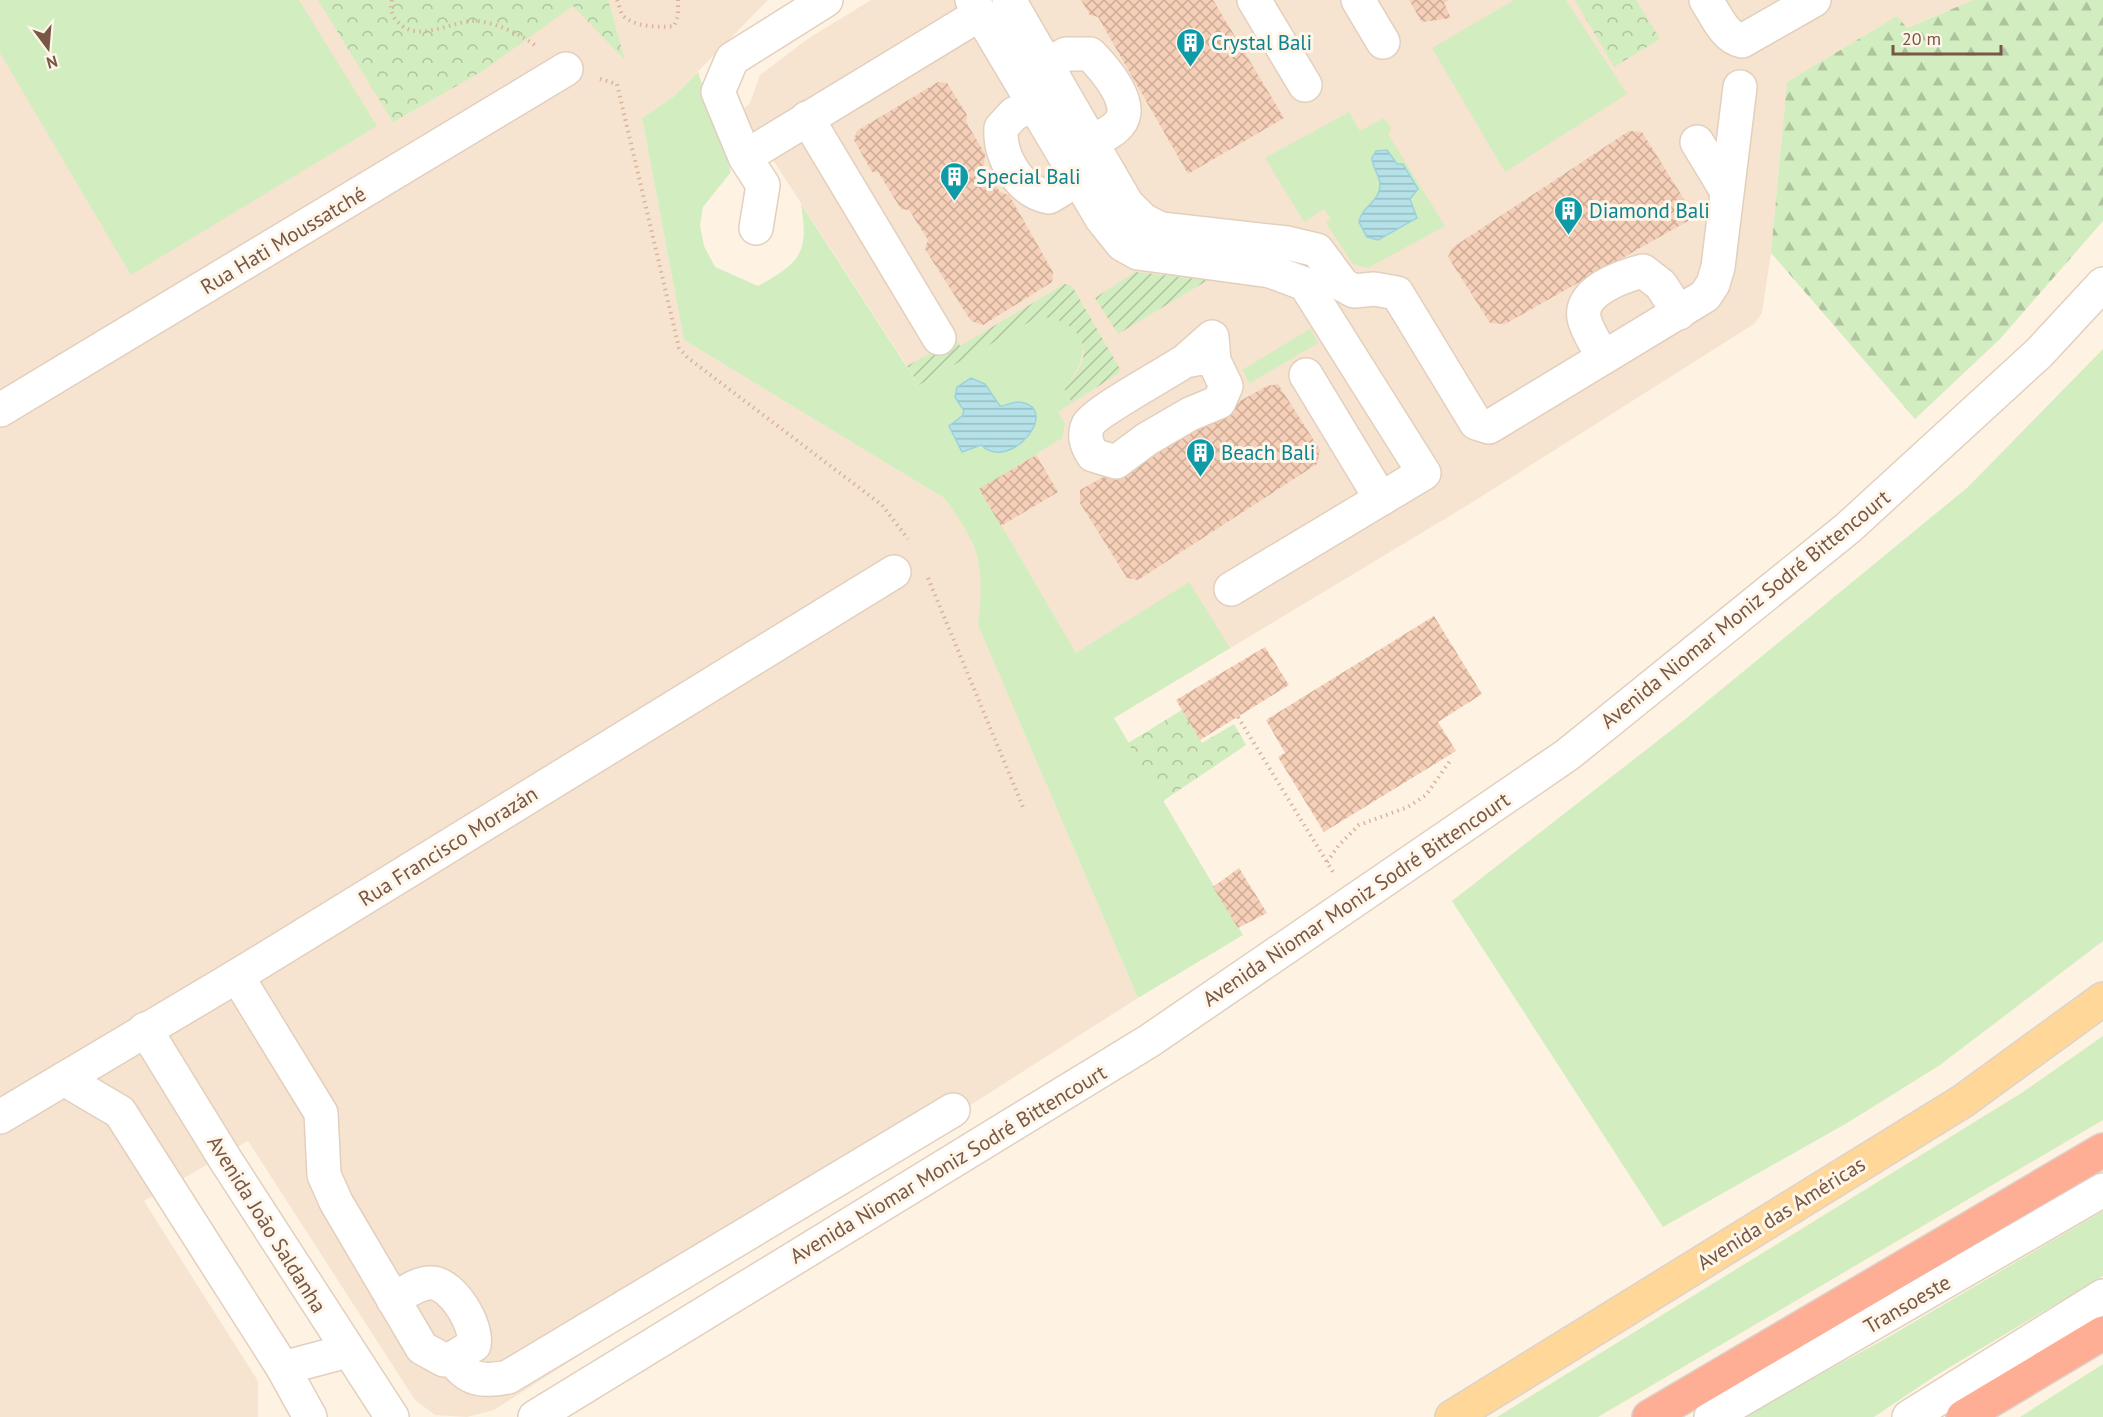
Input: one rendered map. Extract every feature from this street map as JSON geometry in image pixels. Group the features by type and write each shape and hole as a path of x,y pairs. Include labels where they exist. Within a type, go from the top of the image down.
{"highway":[{"path":"1649,1417 2103,1150"},
{"path":"1963,1417 2103,1334"}],"main road":[{"name":"Avenida das Américas","path":"1452,1417 1963,1101 2103,999"}],"street":[{"path":"756,228 763,185 746,157 718,92 732,59 826,0"},
{"path":"1254,0 1305,85"},
{"path":"1358,0 1383,42"},
{"path":"1706,0 1733,39 1742,41 1814,0"},
{"path":"746,157 987,5"},
{"path":"987,5 1047,65 1128,204 1143,220 1161,229 1287,243 1317,250 1343,285 1354,291 1374,289 1396,293 1476,423 1489,427 1705,296 1713,284 1718,267 1740,87"},
{"path":"987,5 1033,105 1077,180 1122,244 1137,253 1270,271 1305,284 1424,473 1231,589"},
{"path":"1047,65 1066,54 1090,54 1115,82 1125,111 1123,119 1118,126 1091,142"},
{"name":"Rua Hati Moussatché","path":"0,410 566,69"},
{"path":"1033,105 1014,114 1001,128 1004,151 1017,176 1036,195 1049,197 1077,180"},
{"path":"807,118 939,338"},
{"path":"1697,142 1726,190"},
{"path":"1603,357 1583,316 1590,298 1600,289 1627,275 1643,271 1661,285 1679,313"},
{"name":"Avenida Niomar Moniz Sodré Bittencourt","path":"535,1417 1149,1041 1567,754 1848,528 2039,352 2103,284"},
{"path":"1306,375 1381,499"},
{"name":"Rua Francisco Morazán","path":"0,1117 237,976 904,560"},
{"path":"237,976 321,1113 324,1175 328,1189 393,1300 422,1348 437,1358 453,1358 474,1345 475,1330 450,1290 441,1285 423,1283 393,1300"},
{"name":"Avenida João Saldanha","path":"146,1029 347,1351 392,1417"},
{"path":"64,1078 120,1112 283,1368 303,1412"},
{"path":"453,1358 460,1370 475,1379 508,1377 953,1110"},
{"name":"Transoeste","path":"1712,1417 2103,1190"},
{"path":"1909,1417 2103,1296"},
{"path":"283,1368 347,1351"}],"path":[{"path":"392,0 394,17 400,25 413,31 432,30 476,21 488,23 527,39 566,69 617,84 679,348 688,358 882,505 904,560"},
{"path":"617,0 621,13 628,19 664,27 674,26 677,22 678,0"},
{"path":"927,576 1023,807"},
{"path":"1238,717 1335,875"},
{"path":"1327,862 1339,845 1359,825 1408,807 1426,795 1452,758"}],"shaded area":[{"path":"0,0 768,0 673,97 642,118 684,340 944,498 967,529 983,575 978,625 1138,998 494,1410 467,1417 435,1415 415,1400 248,1141 144,1201 258,1381 258,1417 0,1417"},
{"path":"871,0 1973,0 1906,28 1897,16 1787,82 1771,253 1762,313 1754,324 1468,505 1114,718 907,366 741,111 750,103 760,75 809,38"}],"green space":[{"path":"0,0 299,0 377,126 131,275 0,53"},
{"path":"318,0 608,0 625,60 573,6 481,72 393,122"},
{"path":"1514,0 1566,0 1627,94 1505,172 1432,48"},
{"path":"1575,0 1636,0 1660,39 1614,67"},
{"path":"1973,0 2103,0 2103,221 2000,339 1915,419 1771,253 1787,82 1897,16 1907,28"},
{"path":"698,72 731,172 703,207 700,225 704,246 715,267 758,286 784,270 799,254 802,245 804,234 801,204 918,384 1038,317 1056,318 1066,322 1080,336 1082,354 1076,372 1063,386 1072,403 1058,412 1065,424 1062,438 980,489 1076,653 1189,582 1230,648 1114,718 1243,935 1138,998 978,625 980,571 972,543 956,515 944,498 684,340 642,118 673,97"},
{"path":"1349,112 1360,131 1384,118 1391,128 1388,134 1445,226 1368,268 1353,264 1326,223 1331,219 1324,209 1304,222 1265,158"},
{"path":"1135,272 1208,280 1118,334 1095,298"},
{"path":"1065,284 1072,286 1120,369 1119,373 1072,403 1063,386 1075,375 1081,364 1084,352 1082,341 1066,324 1054,319 1038,317 919,385 907,366 956,339 960,346"},
{"path":"1310,329 1318,343 1250,383 1242,370"},
{"path":"2103,349 2103,941 1940,1065 1847,1123 1663,1227 1452,901 1683,721 1968,487"},
{"path":"1182,710 1202,743 1234,724 1246,745 1163,801 1128,743"},
{"path":"2103,1036 2103,1120 1598,1417 1497,1417 2023,1092"},
{"path":"2103,1211 2103,1276 1935,1376 1874,1417 1742,1417 1885,1339"},
{"path":"2103,1364 2103,1417 2020,1417"}],"water":[{"path":"1387,150 1397,164 1403,164 1418,189 1410,199 1417,218 1378,240 1367,237 1359,222 1363,212 1379,191 1380,181 1372,158 1376,151"},
{"path":"971,378 985,384 1000,406 1018,402 1031,406 1036,414 1034,425 1028,436 1018,445 1006,451 993,452 981,445 962,452 949,426 962,416 964,411 955,397 957,387"}],"building":[{"name":"Crystal Bali","path":"1081,0 1213,0 1284,118 1188,174 1098,17 1090,15"},
{"path":"1409,0 1449,0 1444,3 1451,18 1422,22"},
{"name":"Special Bali","path":"938,82 947,83 967,115 966,122 985,154 984,166 1000,192 1009,195 1053,272 1052,282 983,325 971,321 925,249 928,240 909,210 901,209 878,172 872,172 854,140 857,131"},
{"name":"Diamond Bali","path":"1629,131 1642,132 1692,212 1688,221 1505,324 1490,323 1448,257 1452,248"},
{"name":"Beach Bali","path":"1278,384 1320,450 1317,464 1138,580 1127,578 1080,503 1080,490 1267,386"},
{"path":"1036,455 1058,492 1001,526 979,489"},
{"path":"1434,616 1482,694 1438,722 1456,751 1324,832 1278,757 1285,753 1266,720"},
{"path":"1265,647 1289,685 1200,740 1176,700"},
{"path":"1239,868 1267,913 1238,928 1213,887"}],"place":[{"name":"Crystal Bali","path":"1190,68"},
{"name":"Special Bali","path":"955,202"},
{"name":"Diamond Bali","path":"1568,236"},
{"name":"Beach Bali","path":"1200,478"}]}
